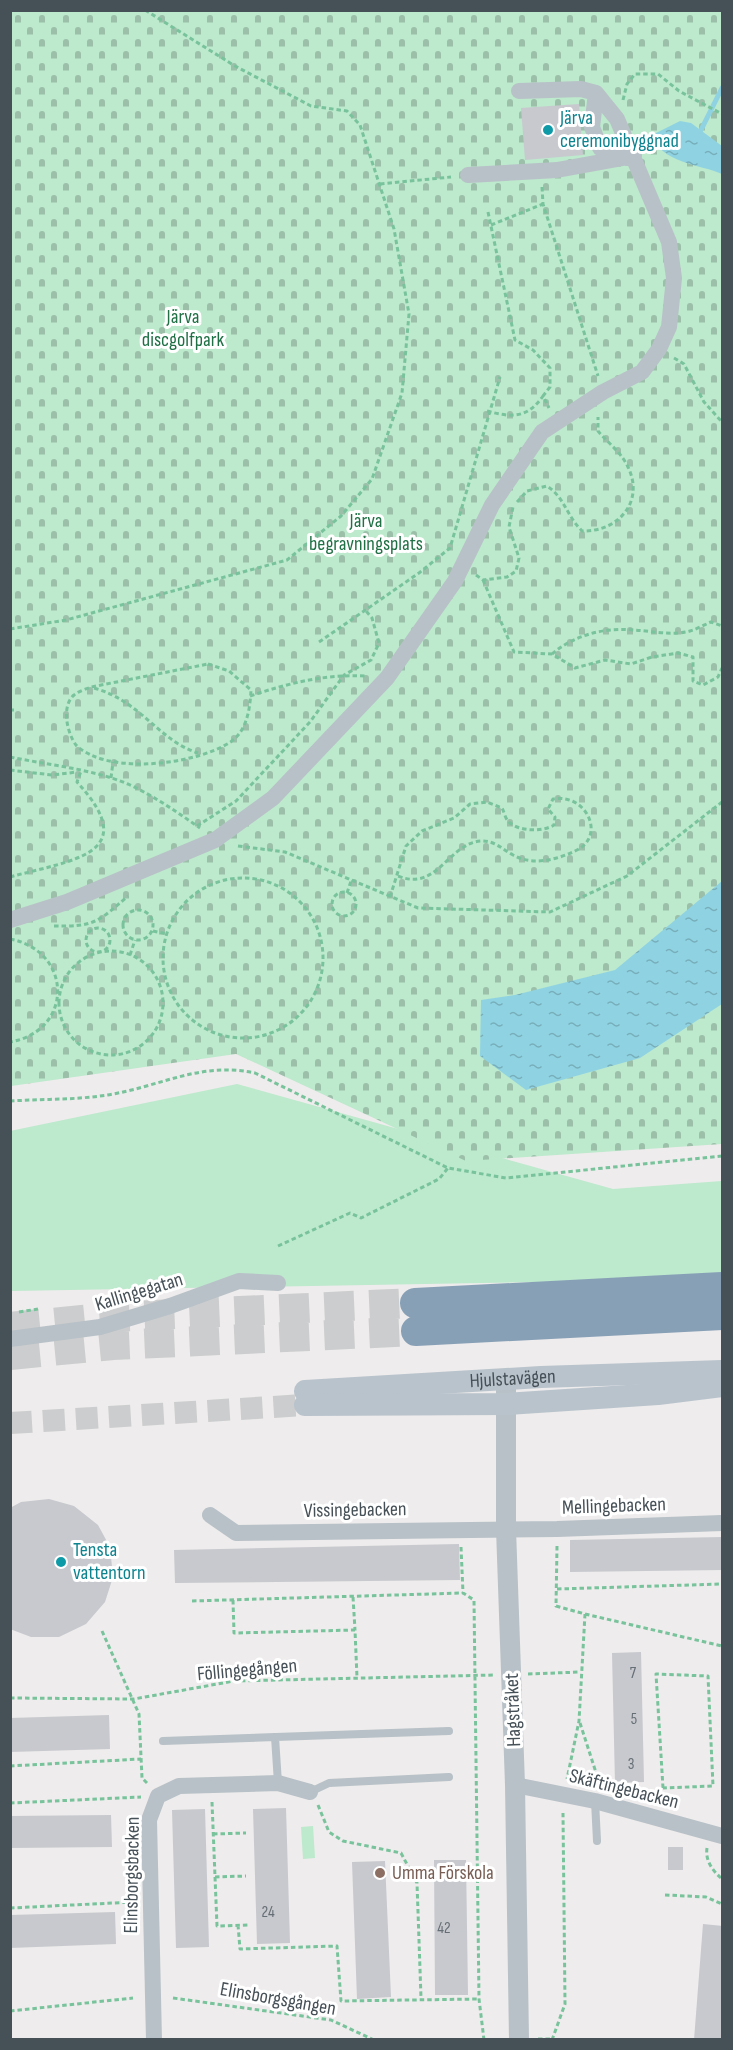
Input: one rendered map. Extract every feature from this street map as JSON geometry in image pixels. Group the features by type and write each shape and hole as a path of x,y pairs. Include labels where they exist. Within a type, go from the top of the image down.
{"highway":[{"path":"723,1287 416,1317 723,1315"}],"main road":[{"name":"Hjulstavägen","path":"723,1371 506,1380 305,1398 506,1404 658,1394 723,1386"}],"street":[{"path":"10,920 67,902 215,840 273,798 380,685 448,590 492,505 542,432 597,396 642,372 659,350 669,327 674,278 669,242 631,157 617,118 596,93 581,89 519,91"},
{"path":"596,93 592,127 600,148 631,157"},
{"path":"468,175 541,170 631,157"},
{"name":"Kallingegatan","path":"10,1339 100,1327 170,1306 239,1281 278,1283"},
{"name":"Hagstråket","path":"506,1380 506,1529 515,1785 519,2040"},
{"name":"Vissingebacken","path":"210,1515 236,1533 506,1529"},
{"name":"Mellingebacken","path":"506,1529 723,1523"},
{"name":"Elinsborgsbacken","path":"154,2040 149,1820 158,1796 179,1786 278,1783 310,1792"},
{"name":"Skäftingebacken","path":"515,1785 605,1804 716,1834"}],"lane":[{"path":"163,1741 449,1731"},
{"path":"275,1737 278,1783"},
{"path":"310,1792 329,1783 449,1777"},
{"path":"597,1841 605,1804"}],"path":[{"path":"10,629 66,620 287,560 347,509 372,479 402,393 409,314 394,229 360,125 347,111 311,106 235,66 145,10"},
{"path":"617,118 627,84 635,74 658,74 679,91 723,114"},
{"path":"483,580 507,577 516,571 519,558 509,527 513,506 527,491 547,486 559,495 570,518 582,531 599,532 619,519 632,502 634,483 629,468 621,454 598,431 597,396 543,204 541,170"},
{"path":"380,184 468,175"},
{"path":"491,225 543,204"},
{"path":"488,212 515,340 533,350 550,368 550,387 534,409 520,415 504,416 488,411"},
{"path":"659,350 684,364 704,402 723,422"},
{"path":"319,642 450,548 488,411 500,377"},
{"path":"543,396 556,423"},
{"path":"450,548 462,564 483,580 514,652 552,654 575,668 605,660 631,664 652,657 678,653 693,657 693,681 703,685 718,677 723,668"},
{"path":"197,826 236,801 275,762 310,722 345,675 371,660 379,643 372,618 365,610"},
{"path":"552,654 563,644 586,633 630,629 668,634 689,632 711,622 723,626"},
{"path":"208,664 229,671 249,686 250,696 250,714 231,742 200,754 152,764 113,762 92,756 76,746 67,722 67,707 74,695 91,687 208,664"},
{"path":"250,696 295,681 345,675 371,676 380,685"},
{"path":"91,687 113,693 161,728 180,748 200,754"},
{"path":"10,757 111,779 161,801 215,840 227,844 285,852 418,908 550,912 627,876 723,802"},
{"path":"111,779 113,762"},
{"path":"10,770 52,775 81,771"},
{"path":"10,877 66,861 98,848 106,833 102,814 77,782 81,771"},
{"path":"390,897 406,846 422,831 454,818 470,804 487,802 502,808 508,821 522,828 546,830 554,825 555,817 548,808 553,799 564,797 577,801 587,811 591,825 590,836 584,845 575,851 541,862 527,860 513,855 497,844 481,841 464,846 445,861 436,873 413,880 398,876"},
{"path":"252,877 276,884 297,897 313,917 322,940 324,966 317,990 304,1012 284,1028 260,1037 235,1038 211,1032 189,1018 173,998 164,975 163,950 167,934 169,925 183,904 203,888 226,879 252,877"},
{"path":"347,893 351,881"},
{"path":"347,893 354,897 356,908 351,914 341,915 333,908 333,901 339,894 347,893"},
{"path":"141,909 149,913 154,921 153,931 147,938 135,940 127,935 123,927 125,917 131,911 141,909"},
{"path":"90,924 92,930"},
{"path":"92,930 87,937 87,944 91,950 98,952 130,955 144,963 155,974 164,1004 153,1034 135,1049 112,1055 96,1053 81,1046 69,1034 62,1019 59,1002 62,986 70,972 82,960 98,952 108,947 109,936 101,929 92,930"},
{"path":"153,931 167,934"},
{"path":"10,939 25,942 44,955 56,976 58,992 55,1007 48,1021 36,1032 10,1042"},
{"path":"130,955 135,940"},
{"path":"10,1101 106,1095 190,1072 233,1068 255,1073 448,1168 506,1178 723,1156"},
{"path":"278,1246 350,1213 361,1218 439,1179 448,1168"},
{"path":"19,1312 38,1309"},
{"path":"558,1529 556,1606 723,1646"},
{"path":"460,1530 463,1593"},
{"path":"557,1590 723,1584"},
{"path":"192,1602 463,1593 474,1600 479,1999 484,2040"},
{"path":"353,1597 357,1679"},
{"path":"233,1600 234,1634 354,1630"},
{"path":"552,2040 565,2004 563,1795 579,1721 585,1614"},
{"path":"102,1631 139,1714 142,1778 158,1796"},
{"path":"539,1674 580,1672"},
{"path":"579,1721 605,1804 663,1788 713,1786 708,1676 656,1674 663,1788"},
{"name":"Föllingegången","path":"10,1698 134,1699 234,1682 486,1675"},
{"path":"10,1766 141,1759"},
{"path":"211,1785 217,1926 248,1924"},
{"path":"310,1792 329,1832 343,1841 401,1853 417,1882 421,1998"},
{"path":"10,1803 158,1796"},
{"path":"213,1834 246,1833"},
{"path":"716,1834 706,1856 714,1872 723,1879"},
{"path":"215,1877 246,1876"},
{"path":"665,1895 706,1897 723,1904"},
{"path":"10,1908 151,1901"},
{"path":"238,1925 240,1949 337,1946 341,2001 421,1998 479,1999"},
{"path":"10,2011 133,1998"},
{"name":"Elinsborgsgången","path":"173,1998 331,2020 374,2040"}],"green space":[{"name":"Järva begravningsplats","path":"10,11 722,11 722,1144 466,1161 236,1054 11,1086"},
{"path":"237,1084 613,1189 722,1181 722,1279 11,1291 10,1131"},
{"path":"313,1826 315,1858 303,1859 301,1827"}],"water":[{"path":"680,121 691,123 722,146 722,174 672,157 657,144 652,135"},
{"path":"722,881 722,1004 640,1058 526,1090 480,1056 481,1000 515,995 615,970"}],"building":[{"name":"Järva ceremonibyggnad","path":"579,104 583,155 525,160 521,108"},
{"name":"Tensta vattentorn","path":"49,1499 74,1506 98,1525 110,1547 113,1577 105,1602 86,1624 59,1637 31,1637 10,1629 10,1508 21,1502"},
{"path":"723,1537 723,1570 570,1572 570,1540"},
{"path":"459,1544 460,1580 175,1583 174,1550"},
{"path":"641,1652 644,1782 615,1783 612,1653"},
{"path":"109,1715 110,1749 10,1752 10,1718"},
{"path":"286,1808 290,1943 257,1944 253,1809"},
{"path":"205,1809 209,1947 176,1948 172,1810"},
{"path":"111,1815 112,1847 10,1848 10,1816"},
{"path":"668,1847 683,1847 683,1870 668,1870"},
{"path":"434,1860 466,1860 468,1995 435,1995"},
{"path":"385,1861 391,1997 357,1999 352,1862"},
{"path":"115,1912 116,1944 10,1948 10,1915"},
{"path":"703,1924 723,1926 723,2040 694,2040"}],"waterway":[{"path":"700,132 722,88"}],"tunnel":[{"path":"10,1327 111,1317 415,1303"},
{"path":"10,1355 113,1345 416,1331"},
{"path":"10,1423 305,1405"}],"place":[{"name":"Järva ceremonibyggnad","path":"548,130"},
{"name":"Tensta vattentorn","path":"61,1562"},
{"name":"Umma Förskola","path":"380,1873"}],"park label":[{"name":"Järva discgolfpark","path":"183,328"}]}
